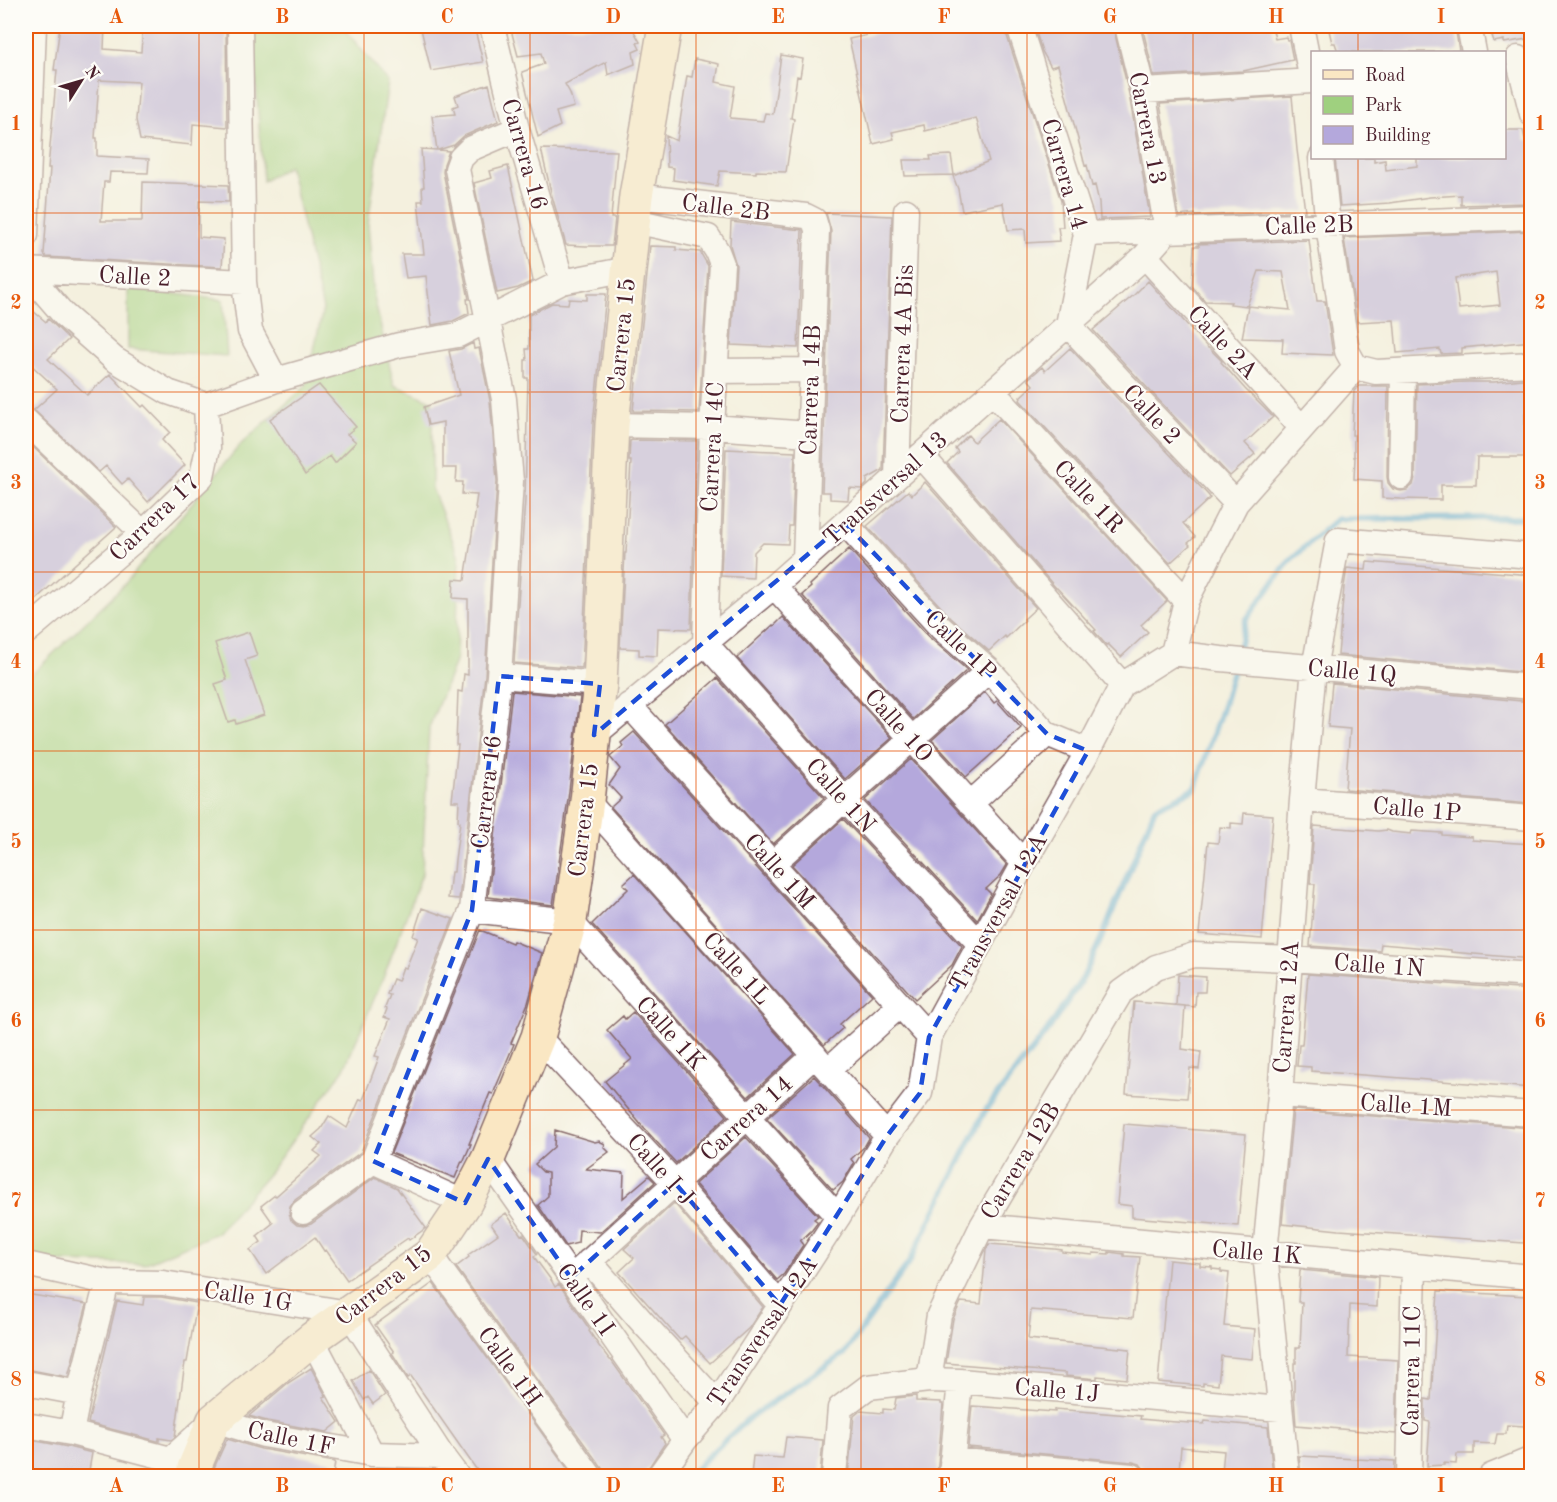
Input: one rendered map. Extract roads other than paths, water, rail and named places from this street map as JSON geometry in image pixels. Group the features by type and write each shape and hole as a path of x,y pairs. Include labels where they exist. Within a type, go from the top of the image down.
{"main road":[{"name":"Carrera 15","path":"178,1470 214,1420 312,1339 430,1255 465,1203 488,1158 538,1037 570,921 587,801 600,684 612,424 635,209 665,26"}],"street":[{"path":"26,235 34,26"},
{"path":"240,26 244,282 250,331 276,380"},
{"name":"Carrera 16","path":"492,26 517,129 562,282"},
{"name":"Carrera 14","path":"1019,26 1086,234 1068,325"},
{"name":"Carrera 13","path":"1127,26 1143,91 1167,231"},
{"path":"1300,26 1311,76"},
{"path":"1469,26 1474,51"},
{"path":"1518,58 1532,114"},
{"path":"1143,91 1311,81"},
{"name":"Carrera 16","path":"373,1161 472,910 499,676 511,481 504,399 457,169 461,158 470,149 517,129"},
{"path":"1321,159 1328,225 1347,351 1356,367 1376,372 1532,364"},
{"name":"Calle 2B","path":"635,209 807,216 814,220"},
{"name":"Carrera 14C","path":"635,209 708,237 722,264 712,427 705,643"},
{"name":"Carrera 4A Bis","path":"897,476 906,211"},
{"name":"Calle 2B","path":"1086,234 1532,217"},
{"name":"Carrera 14B","path":"805,559 817,230 814,220"},
{"name":"Transversal 13","path":"594,735 805,559 1068,325 1144,256 1167,231"},
{"name":"Calle 2A","path":"1144,256 1302,428"},
{"path":"26,271 64,315 114,359 168,392 206,405 276,380 399,345 458,335 562,282 628,269"},
{"name":"Calle 2","path":"26,271 244,282"},
{"name":"Calle 2","path":"1068,325 1236,503"},
{"path":"921,455 1122,685 1173,653 1186,601 1236,503 1356,367"},
{"path":"716,371 811,370"},
{"path":"1401,477 1404,371"},
{"name":"Calle 1R","path":"993,392 1186,601"},
{"name":"Carrera 17","path":"26,632 142,533 202,476 207,448 206,405"},
{"path":"612,424 712,427 809,434"},
{"path":"29,430 142,533"},
{"name":"Calle 1P","path":"845,523 941,628 989,670 1047,734 1088,751"},
{"name":"Carrera 12A","path":"1287,1476 1265,1253 1314,668 1338,540 1532,556"},
{"name":"Calle 1O","path":"774,586 1024,863"},
{"name":"Calle 1N","path":"705,643 844,799 980,944"},
{"name":"Calle 1Q","path":"1173,653 1532,687"},
{"path":"772,863 989,670"},
{"path":"499,676 600,684"},
{"name":"Transversal 12A","path":"658,1476 717,1403 838,1217 887,1136 920,1093 929,1037 1088,751 1122,685"},
{"name":"Calle 1M","path":"629,705 929,1037"},
{"path":"970,804 1047,734"},
{"name":"Calle 1P","path":"1302,800 1532,818"},
{"name":"Calle 1L","path":"587,801 887,1136"},
{"path":"472,910 570,921"},
{"name":"Calle 1K","path":"570,921 838,1217"},
{"name":"Calle 1N","path":"1156,967 1194,955 1532,975"},
{"name":"Carrera 12B","path":"929,1380 939,1315 982,1226 1121,992 1156,967"},
{"name":"Carrera 14","path":"571,1278 747,1117 900,1005"},
{"name":"Calle I J","path":"538,1037 675,1183 780,1305"},
{"name":"Calle 1M","path":"1280,1095 1532,1114"},
{"name":"Calle 1I","path":"488,1158 685,1440"},
{"path":"303,1212 373,1161 465,1203"},
{"name":"Calle 1K","path":"982,1226 1532,1277"},
{"name":"Calle 1H","path":"430,1255 590,1476"},
{"path":"589,1261 717,1403"},
{"name":"Calle 1G","path":"26,1264 107,1282 163,1282 349,1313"},
{"name":"Carrera 11C","path":"1409,1476 1414,1266"},
{"path":"71,1433 107,1282"},
{"path":"349,1313 457,1476"},
{"path":"312,1339 372,1454"},
{"name":"Calle 1J","path":"834,1476 840,1408 868,1387 929,1380 960,1381 1280,1409"},
{"path":"960,1381 952,1468 1132,1476"},
{"path":"26,1383 79,1393"},
{"name":"Calle 1F","path":"214,1420 264,1435 372,1454 442,1456"},
{"path":"26,1425 71,1433 178,1470"},
{"path":"1491,1476 1532,1459"}],"waterway":[{"path":"1237,656 1246,620 1289,561 1337,519 1532,518"},
{"path":"689,1476 748,1419 845,1353 910,1261 985,1111 1048,1030 1083,978 1155,808 1195,789 1234,666"}]}
